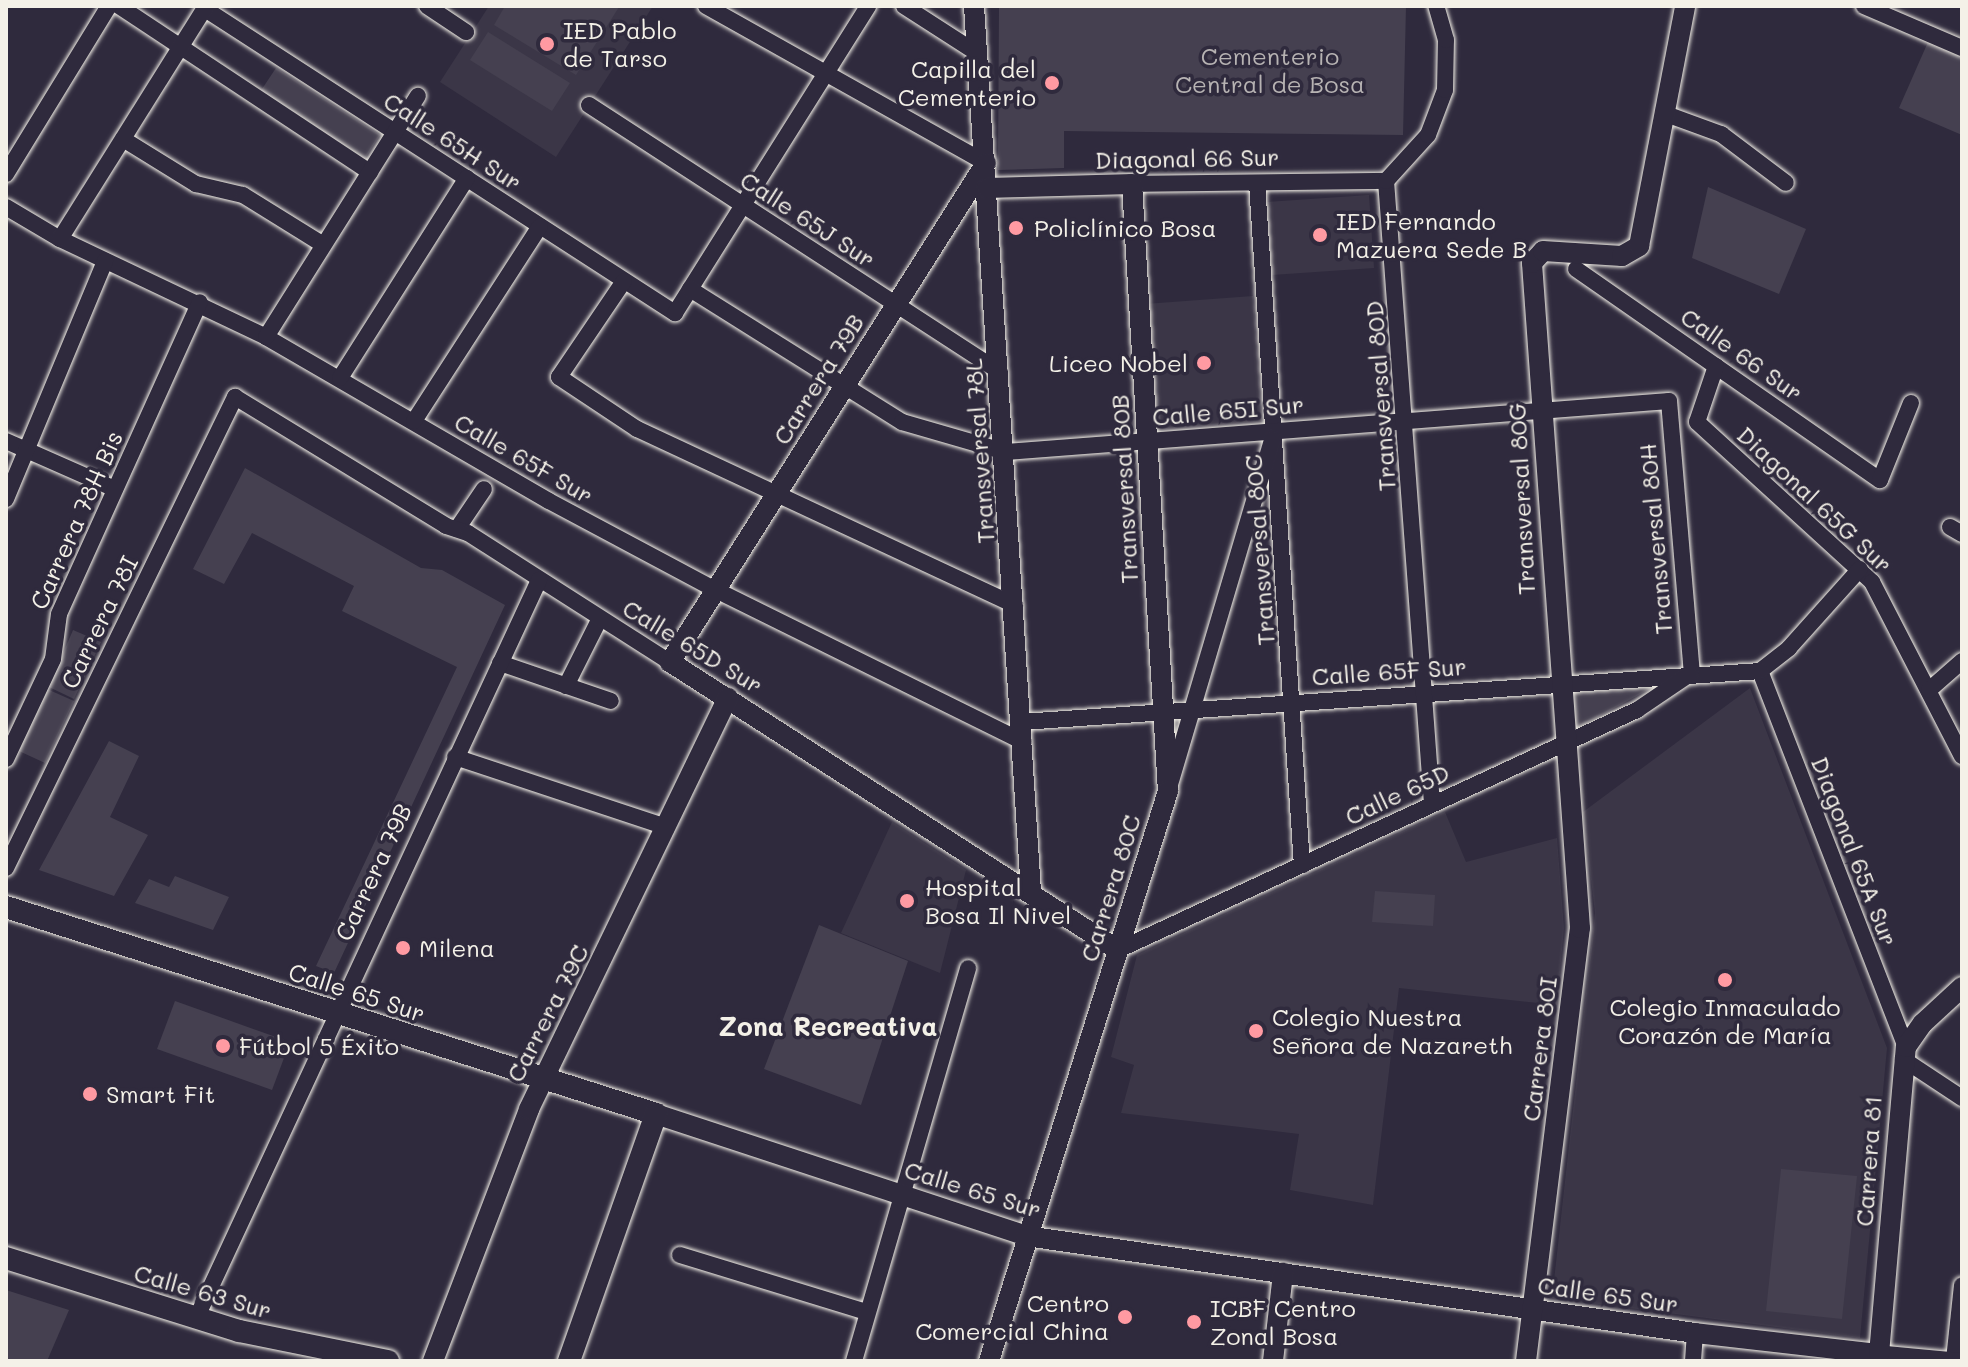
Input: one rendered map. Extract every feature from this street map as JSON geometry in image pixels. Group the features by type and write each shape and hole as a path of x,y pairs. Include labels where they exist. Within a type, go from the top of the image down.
{"main road":[{"name":"Calle 65 Sur","path":"6,907 656,1114"},
{"path":"569,1361 656,1114"},
{"name":"Calle 63 Sur","path":"6,1258 196,1319 388,1361"}],"street":[{"path":"6,174 109,6"},
{"path":"119,6 370,172"},
{"path":"427,6 466,32"},
{"path":"706,6 986,163"},
{"path":"690,289 868,6"},
{"path":"904,6 977,53"},
{"name":"Transversal 78L","path":"974,6 1006,452 1031,893"},
{"path":"1386,181 1428,135 1445,90 1446,40 1436,6"},
{"path":"1685,6 1666,114 1721,134 1786,183"},
{"path":"1864,6 1962,48"},
{"path":"60,239 206,7"},
{"name":"Calle 65H Sur","path":"206,7 675,313 690,289"},
{"path":"266,337 418,96"},
{"name":"Calle 65J Sur","path":"589,105 1000,372"},
{"name":"Transversal 80G","path":"1564,743 1532,263 1537,252 1622,256 1634,251 1643,239 1666,114"},
{"path":"123,139 196,184 243,195 322,244"},
{"name":"Carrera 79B","path":"670,662 986,163"},
{"path":"340,378 467,178"},
{"name":"Diagonal 66 Sur","path":"987,188 1386,181"},
{"name":"Transversal 80D","path":"1386,181 1406,419 1432,804"},
{"name":"Transversal 80C","path":"1257,183 1302,866"},
{"name":"Transversal 80B","path":"1132,184 1168,791"},
{"name":"Calle 65F Sur","path":"6,207 60,239 200,302 266,337 716,590 1022,732 1164,711 1558,682 1760,671"},
{"path":"414,421 540,226"},
{"path":"6,499 105,261"},
{"name":"Calle 66 Sur","path":"1576,269 1880,480 1911,403"},
{"path":"624,281 559,377 637,429 778,491 1015,605"},
{"name":"Calle 65I Sur","path":"690,289 902,422 1006,452 1542,408 1669,401"},
{"name":"Carrera 78H Bis","path":"6,759 53,659 55,626 200,302"},
{"path":"1697,422 1716,366"},
{"name":"Calle 65D Sur","path":"235,397 457,529 728,698 1118,950"},
{"name":"Carrera 78I","path":"6,868 235,397"},
{"name":"Diagonal 65G Sur","path":"1669,401 1697,422 1860,569 1881,595 1962,756"},
{"name":"Transversal 80H","path":"1669,401 1692,674"},
{"name":"Carrera 80C","path":"989,1361 1168,791 1275,430"},
{"path":"6,441 115,489"},
{"path":"457,529 484,489"},
{"path":"1760,671 1789,648 1860,569"},
{"name":"Carrera 79B","path":"196,1319 539,580"},
{"path":"566,686 599,620"},
{"path":"1929,690 1962,661"},
{"path":"500,663 611,701"},
{"name":"Diagonal 65A Sur","path":"1760,671 1904,1053"},
{"name":"Calle 65D","path":"1118,950 1637,710 1692,674"},
{"name":"Carrera 79C","path":"433,1361 545,1079 728,698"},
{"name":"Carrera 80I","path":"1526,1361 1580,928 1564,743"},
{"path":"455,757 667,827"},
{"path":"854,1361 968,968"},
{"path":"1962,987 1923,1023 1904,1053 1962,1098"},
{"name":"Carrera 81","path":"1879,1358 1904,1053"},
{"name":"Calle 65 Sur","path":"656,1114 1026,1236 1695,1333 1797,1353 1961,1361"},
{"path":"680,1255 867,1312"},
{"path":"1273,1361 1283,1273"},
{"path":"1954,1360 1962,1285"},
{"path":"1693,1361 1695,1333"}],"shaded area":[{"name":"IED Pablo de Tarso","path":"489,6 653,6 556,157 440,82"},
{"name":"IED Fernando Mazuera Sede B","path":"1369,195 1374,268 1272,275 1267,202"},
{"name":"Liceo Nobel","path":"1253,296 1262,421 1154,430 1145,304"},
{"name":"Colegio Inmaculado Corazón de María","path":"1750,688 1887,1048 1860,1338 1552,1298 1595,913 1583,812"},
{"name":"Colegio Nuestra Señora de Nazareth","path":"1445,812 1466,862 1557,838 1564,928 1557,1005 1399,988 1373,1205 1290,1190 1299,1134 1121,1113 1134,1065 1111,1057 1137,955"},
{"name":"Hospital Bosa Il Nivel","path":"892,822 966,870 940,973 841,933"}],"green space":[{"path":"505,6 619,7 576,75 494,25"},
{"name":"Cementerio Central de Bosa","path":"999,6 1406,6 1403,135 1064,131 1064,168 998,170"},
{"path":"488,32 570,83 552,111 470,60"},
{"path":"1928,42 1962,57 1962,135 1899,108"},
{"path":"276,68 380,135 364,160 260,92"},
{"path":"1708,187 1806,229 1779,294 1692,258"},
{"path":"245,468 421,568 442,570 505,605 334,973 316,966 457,667 342,611 354,586 252,533 224,584 193,569"},
{"path":"73,630 101,642 74,699 49,687"},
{"path":"1655,686 1570,732 1567,693"},
{"path":"47,689 74,701 45,763 19,751"},
{"path":"109,741 139,756 110,817 148,835 114,896 39,870"},
{"path":"175,876 229,897 213,930 135,903 149,879 169,887"},
{"path":"1375,891 1435,895 1433,926 1372,922"},
{"path":"819,925 908,961 861,1105 764,1069"},
{"name":"Fútbol 5 Éxito","path":"175,1001 290,1042 272,1090 157,1049"},
{"path":"1781,1169 1857,1176 1842,1319 1766,1311"},
{"path":"6,1290 69,1310 47,1361 6,1361"}],"place":[{"name":"IED Pablo de Tarso","path":"547,44"},
{"name":"Capilla del Cementerio","path":"1052,83"},
{"name":"Policlínico Bosa","path":"1016,228"},
{"name":"IED Fernando Mazuera Sede B","path":"1320,235"},
{"name":"Liceo Nobel","path":"1204,363"},
{"name":"Hospital Bosa Il Nivel","path":"907,901"},
{"name":"Milena","path":"403,948"},
{"name":"Colegio Inmaculado Corazón de María","path":"1725,980"},
{"name":"Colegio Nuestra Señora de Nazareth","path":"1256,1031"},
{"name":"Fútbol 5 Éxito","path":"223,1046"},
{"name":"Smart Fit","path":"90,1094"},
{"name":"Centro Comercial China","path":"1125,1317"},
{"name":"ICBF Centro Zonal Bosa","path":"1194,1322"}],"district":[{"name":"Zona Recreativa","path":"828,1027"}]}
